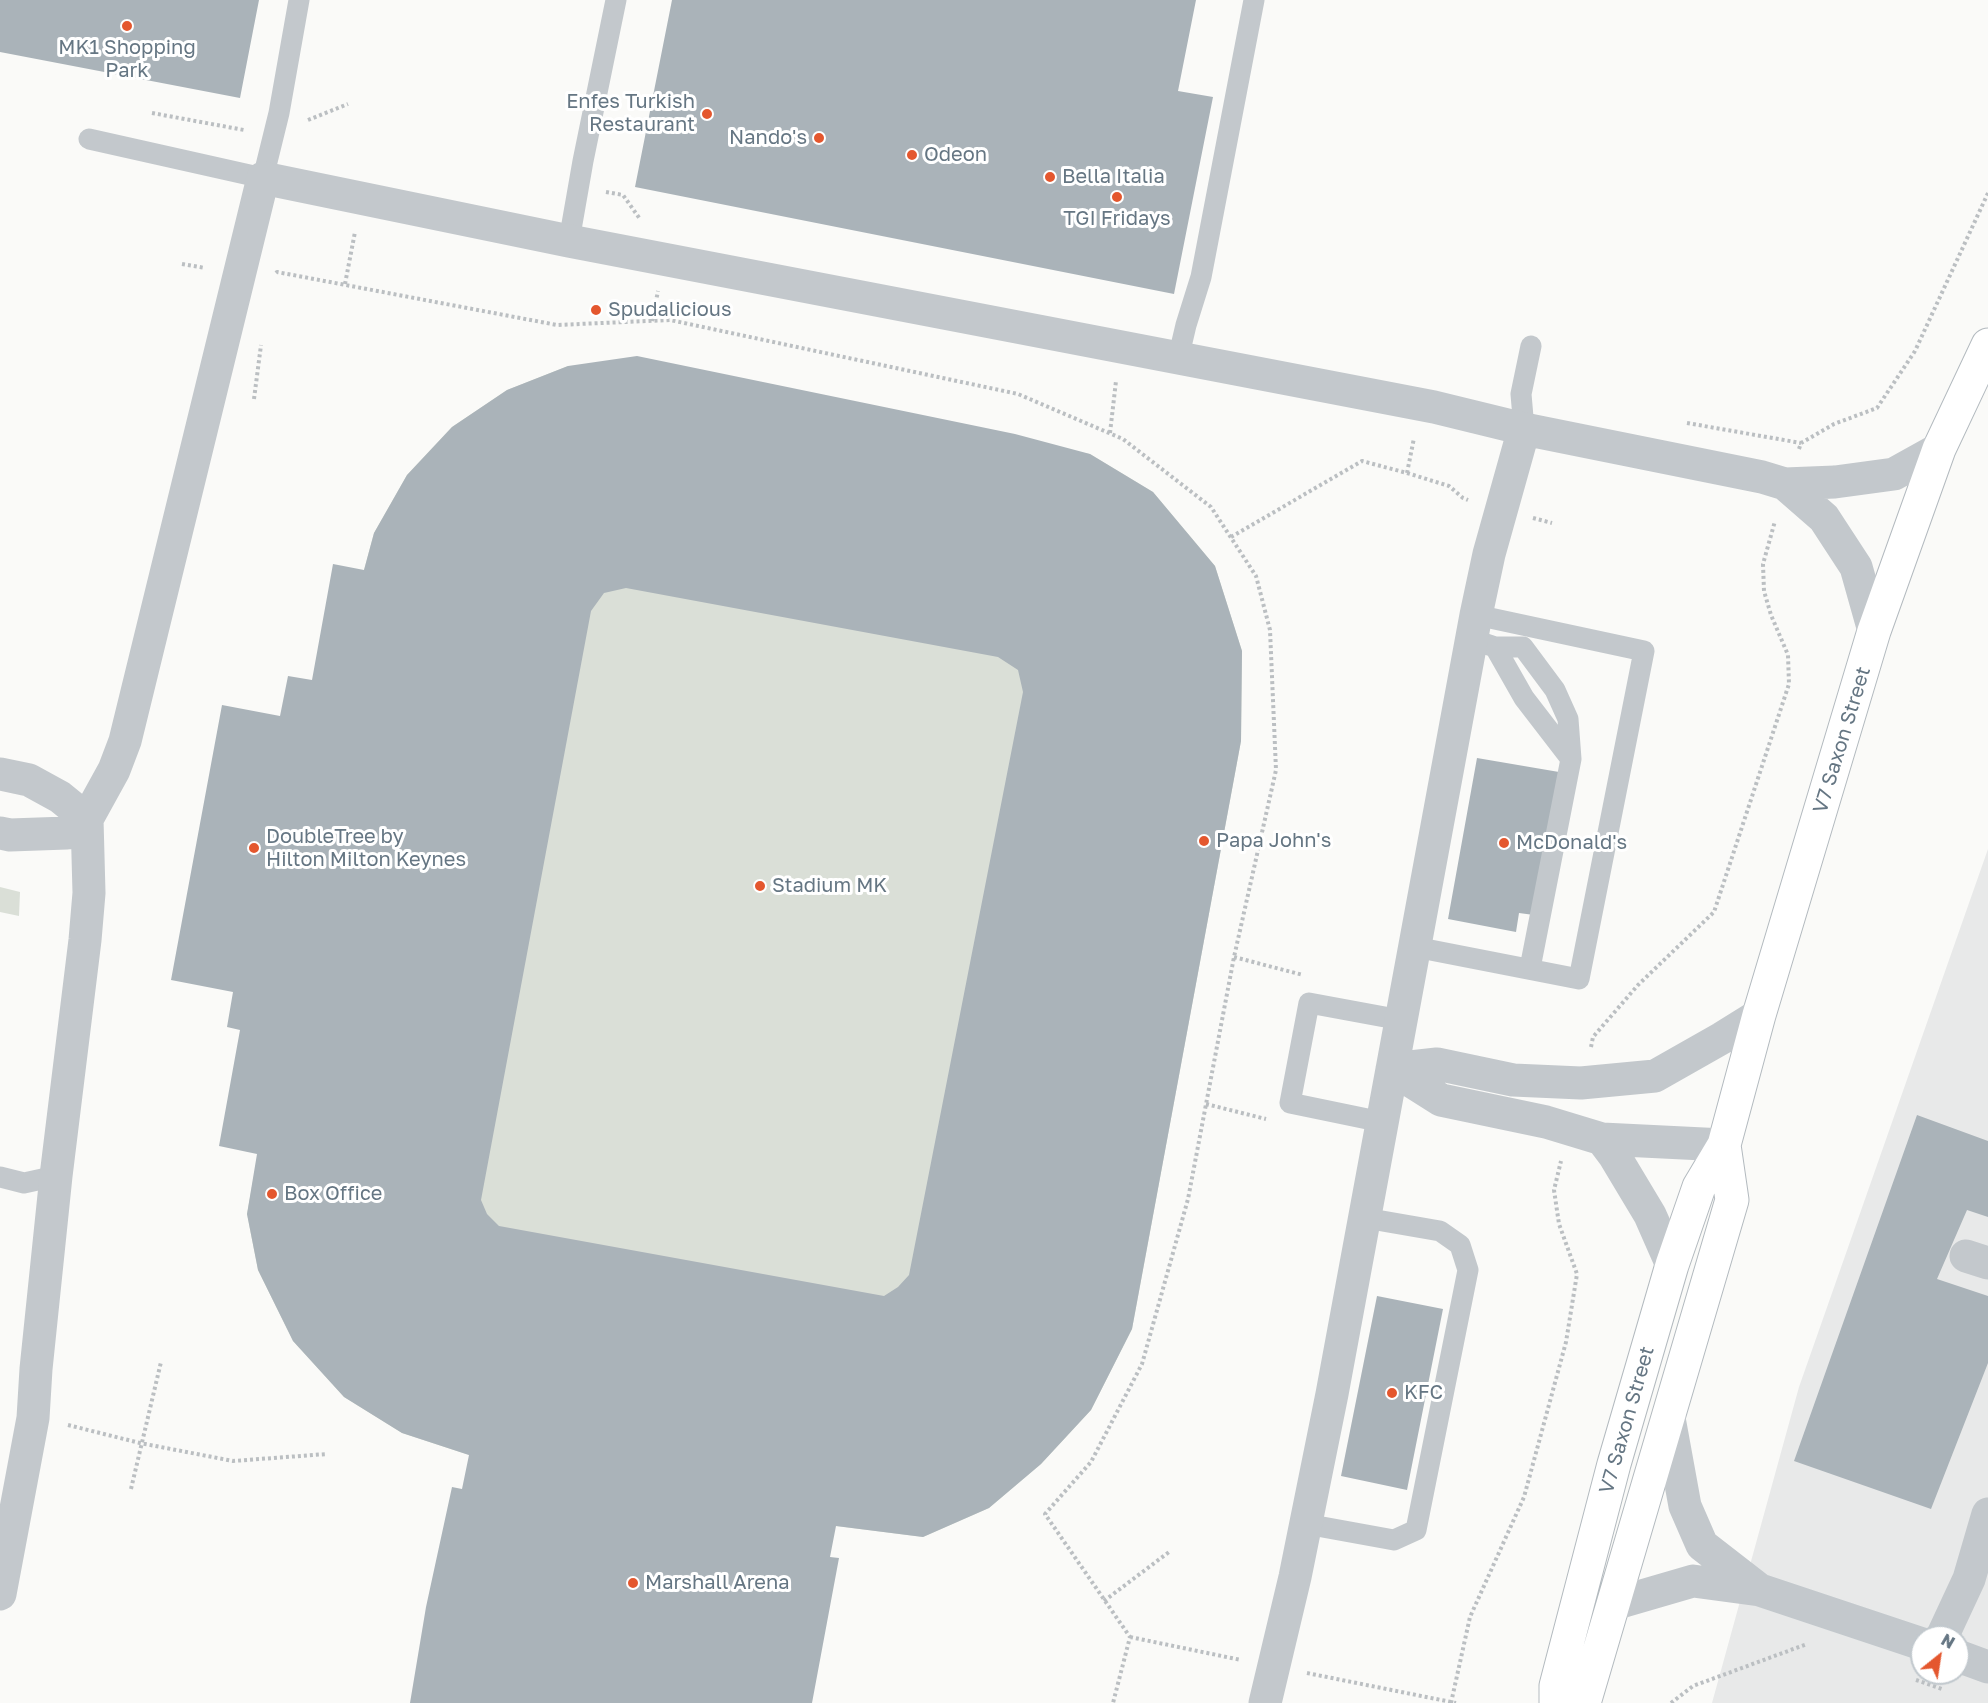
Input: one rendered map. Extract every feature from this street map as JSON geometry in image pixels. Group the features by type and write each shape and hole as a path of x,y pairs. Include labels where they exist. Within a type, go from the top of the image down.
{"main road":[{"name":"V7 Saxon Street","path":"1571,1698 1614,1464 1672,1265 1699,1187 1724,1145 1760,1014 1874,632 1939,449 1988,345"},
{"name":"V7 Saxon Street","path":"1571,1698 1614,1604 1732,1200 1724,1145"}],"street":[{"path":"0,833 10,835 68,833 87,819 114,770 125,741 263,178 569,241 1420,405 1524,429 1762,477 1785,484 1835,482 1894,474 1939,449"},
{"path":"1265,1703 1306,1524 1415,947 1480,634 1489,554 1524,429"},
{"path":"1785,484 1824,518 1856,567 1874,632"},
{"path":"0,774 29,780 60,797 87,819 89,893 56,1176 33,1418 1,1579"},
{"path":"1392,1069 1437,1064 1513,1080 1581,1083 1654,1076 1760,1014"},
{"path":"1392,1069 1441,1100 1568,1128 1602,1139 1724,1145"},
{"path":"1602,1139 1650,1215 1672,1265"},
{"path":"1669,1418 1685,1506 1702,1545 1760,1590"},
{"path":"1948,1625 1969,1579 1988,1514"},
{"path":"1614,1604 1693,1581 1760,1590 1910,1640"},
{"path":"1970,1660 1988,1666"}],"lane":[{"path":"89,139 263,178 279,113 299,0"},
{"path":"569,241 616,0"},
{"path":"1178,359 1201,277 1254,0"},
{"path":"1524,429 1521,394 1531,346"},
{"path":"1480,634 1523,647 1556,690 1568,719 1571,759 1530,968"},
{"path":"1480,634 1524,698 1571,759"},
{"path":"1415,947 1579,979 1644,651 1480,634"},
{"path":"1382,1122 1290,1103 1309,1004 1401,1020"},
{"path":"0,1177 24,1183 56,1176"},
{"path":"1306,1524 1394,1540 1416,1530 1468,1270 1460,1245 1440,1231 1365,1218"}],"path":[{"path":"1581,1083 1593,1037 1638,985 1714,912 1789,684 1788,655 1771,615 1764,591 1763,564 1785,484 1801,443 1834,424 1877,408 1915,351 1988,193"},
{"path":"345,285 361,198"},
{"path":"274,282 276,272 557,325 670,320 1018,394 1123,439 1211,507 1256,576 1270,630 1276,770 1234,957 1188,1199 1142,1364 1092,1462 1045,1514 1130,1637 1113,1703"},
{"path":"254,399 261,342"},
{"path":"1231,537 1362,460 1407,472 1420,405"},
{"path":"1453,1703 1470,1617 1524,1497 1566,1342 1577,1274 1559,1224 1554,1190 1568,1128"},
{"path":"130,1489 161,1362"},
{"path":"58,1423 140,1443 233,1461 327,1454"},
{"path":"1104,1600 1169,1552"},
{"path":"1671,1703 1693,1686 1811,1642"},
{"path":"1906,1676 1949,1692"}],"shaded area":[{"name":"Stadium MK","path":"568,366 1090,454 1153,492 1215,566 1242,651 1241,741 1132,1329 1091,1410 1041,1464 989,1508 923,1537 836,1526 469,1455 402,1433 344,1397 293,1341 258,1270 247,1214 364,570 374,533 407,475 452,427 507,390"},
{"path":"1988,849 1988,1703 1712,1703 1799,1387"},
{"path":"0,887 20,892 19,916 0,912"}],"building":[{"name":"MK1 Shopping Park","path":"0,0 259,0 240,98 0,52"},
{"path":"672,0 1196,0 1178,91 1213,97 1174,294 635,187"},
{"name":"Stadium MK","path":"637,356 1015,434 1090,454 1153,492 1215,566 1242,651 1241,741 1132,1329 1091,1410 1041,1464 989,1508 923,1537 836,1526 830,1557 839,1558 812,1703 410,1703 426,1607 452,1487 462,1489 469,1455 402,1433 344,1397 293,1341 258,1270 247,1214 257,1154 219,1146 240,1030 227,1027 233,992 171,980 222,705 280,716 288,676 312,680 333,564 364,570 374,533 407,475 452,427 507,390 568,366","holes":["626,588 998,657 1018,670 1023,692 909,1275 898,1287 884,1296 499,1226 487,1214 481,1200 591,611 604,593"]},
{"name":"McDonald's","path":"1477,758 1559,772 1534,915 1519,913 1516,932 1448,919"},
{"path":"1917,1115 1988,1141 1988,1217 1967,1210 1937,1279 1988,1296 1988,1363 1931,1509 1794,1461"},
{"name":"KFC","path":"1377,1296 1443,1309 1407,1490 1341,1476"}],"place":[{"name":"MK1 Shopping Park","path":"127,26"},
{"name":"Enfes Turkish Restaurant","path":"707,114"},
{"name":"Nando's","path":"819,138"},
{"name":"Odeon","path":"912,155"},
{"name":"Bella Italia","path":"1050,177"},
{"name":"TGI Fridays","path":"1117,197"},
{"name":"Spudalicious","path":"596,310"},
{"name":"Papa John's","path":"1204,841"},
{"name":"McDonald's","path":"1504,843"},
{"name":"DoubleTree by Hilton Milton Keynes","path":"254,848"},
{"name":"Stadium MK","path":"760,886"},
{"name":"Box Office","path":"272,1194"},
{"name":"KFC","path":"1392,1393"},
{"name":"Marshall Arena","path":"633,1583"}]}
